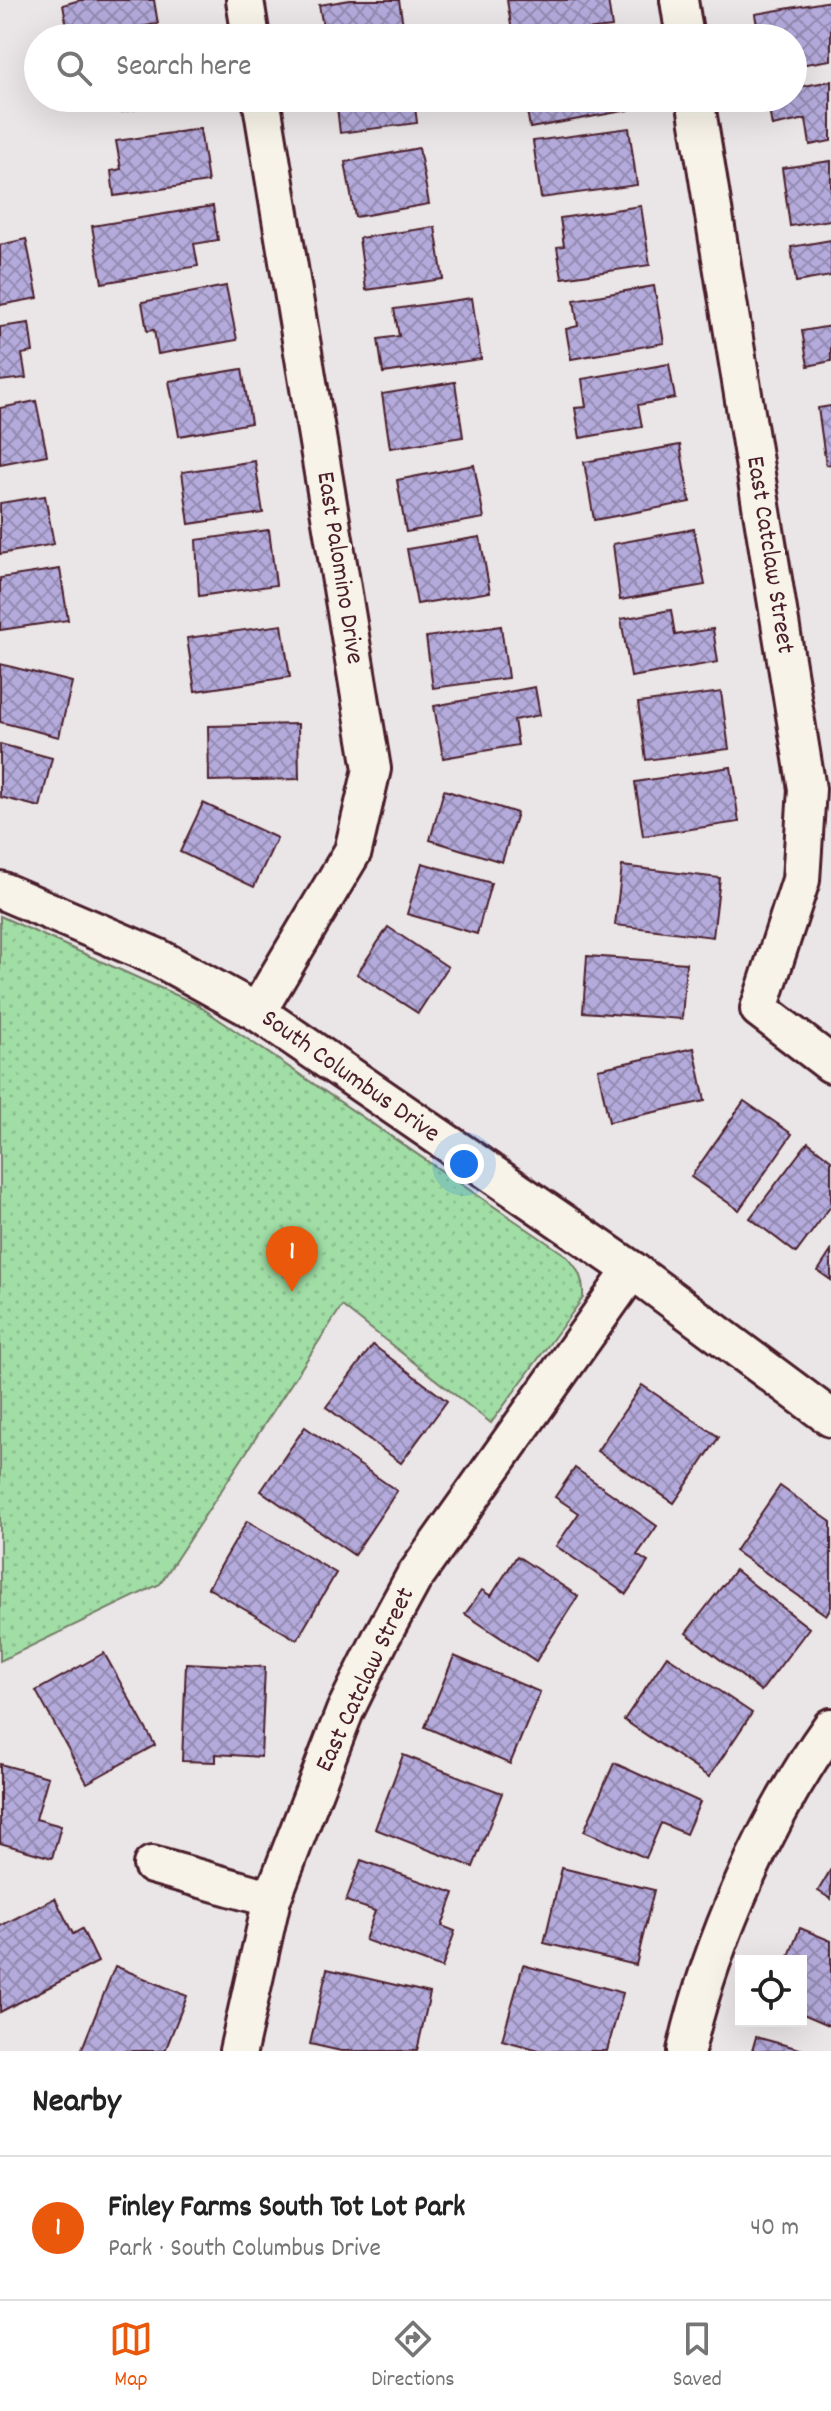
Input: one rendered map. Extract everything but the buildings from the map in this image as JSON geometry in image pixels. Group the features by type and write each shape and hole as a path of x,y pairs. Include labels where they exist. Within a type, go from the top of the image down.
{"street":[{"path":"245,0 249,24"},
{"path":"679,0 683,24"},
{"name":"East Palomino Drive","path":"257,1012 353,851 372,769 263,112"},
{"name":"East Catclaw Street","path":"697,112 807,789 801,880 759,1009 831,1064"},
{"name":"South Columbus Drive","path":"0,890 157,957 257,1012 632,1270 831,1418"},
{"name":"East Catclaw Street","path":"238,2051 272,1899 345,1711 413,1579 632,1270"},
{"path":"686,2051 695,2008 764,1839 831,1727"},
{"path":"152,1865 272,1899"}],"green space":[{"path":"0,916 196,1004 564,1254 579,1274 583,1298 491,1423 342,1306 160,1584 0,1661"}],"place":[{"name":"Finley Farms South Tot Lot Park","path":"292,1292"}]}
